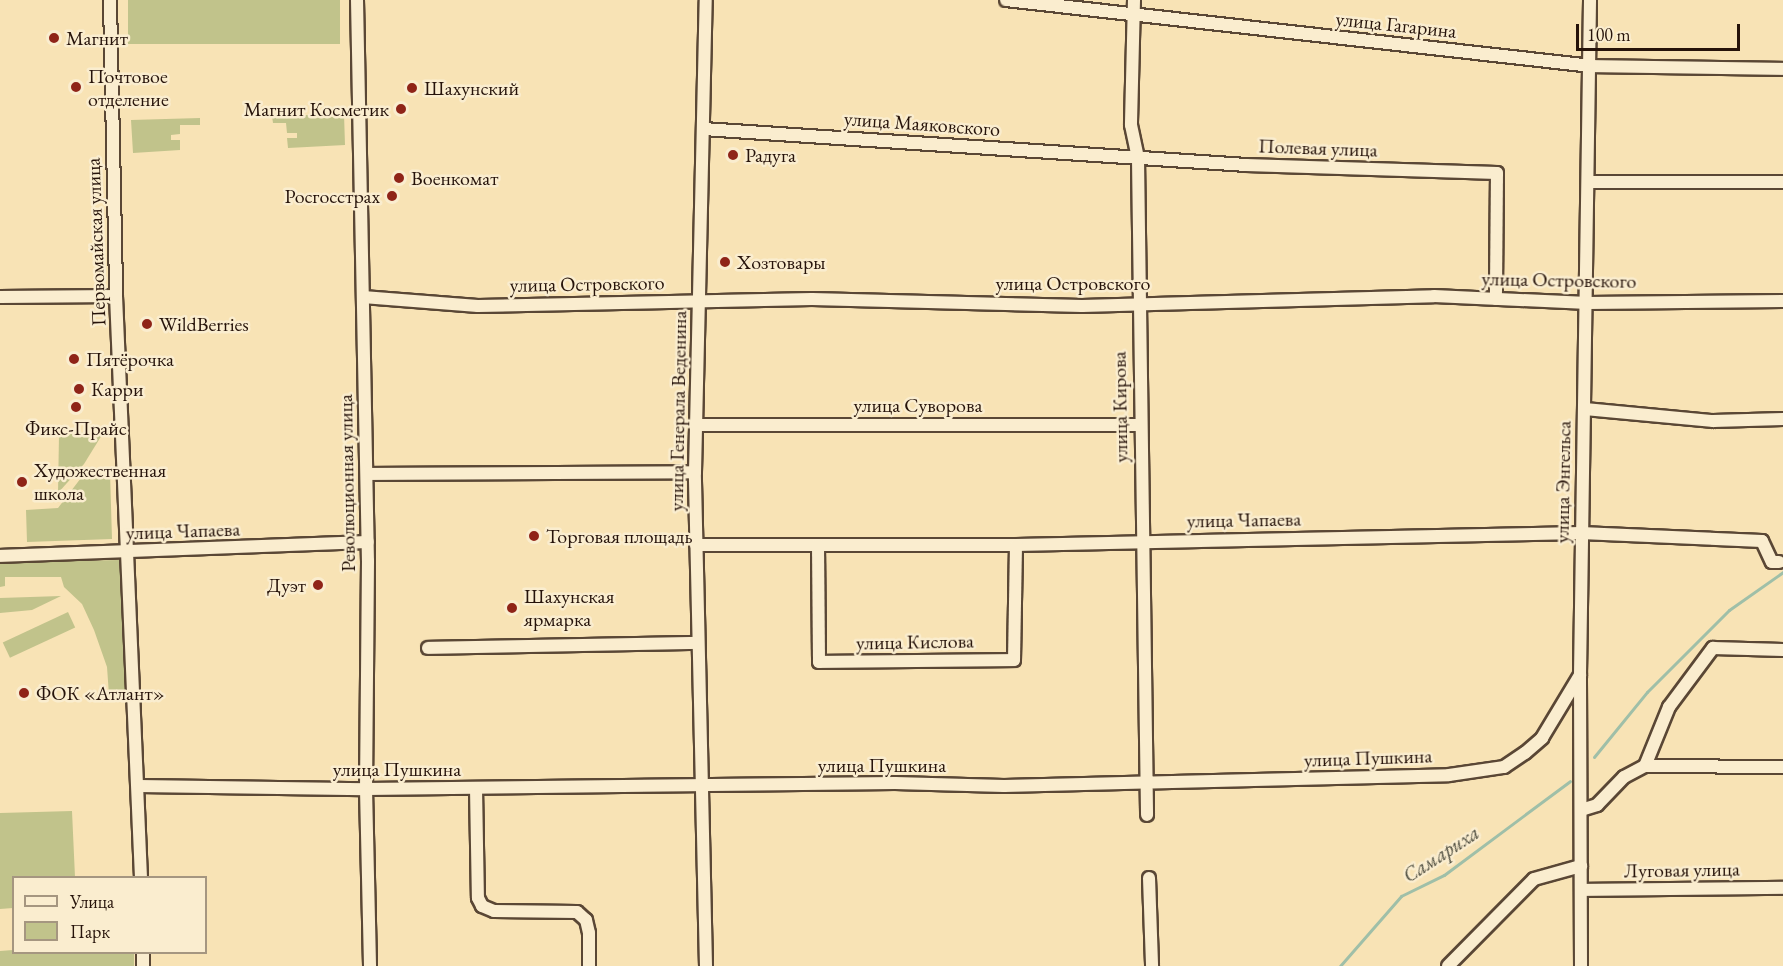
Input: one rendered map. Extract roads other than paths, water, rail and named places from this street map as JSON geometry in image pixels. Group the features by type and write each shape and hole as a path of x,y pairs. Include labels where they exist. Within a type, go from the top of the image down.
{"street":[{"name":"Первомайская улица","path":"110,0 116,296 139,786 141,876"},
{"name":"Революционная улица","path":"357,0 368,542 366,789 370,966"},
{"name":"улица Генерала Веденина","path":"706,0 695,472 697,643 706,966"},
{"name":"улица Гагарина","path":"1006,0 1592,66 1783,69"},
{"name":"улица Кирова","path":"1134,0 1131,125 1138,159 1139,426 1148,815"},
{"name":"улица Энгельса","path":"1581,966 1581,533 1588,303 1592,66 1590,0"},
{"name":"улица Маяковского","path":"703,129 1138,159"},
{"name":"Полевая улица","path":"1138,159 1497,173 1496,299"},
{"path":"1590,182 1783,182"},
{"path":"0,297 116,296"},
{"name":"улица Островского","path":"363,297 478,306 699,301 1138,304 1434,296 1588,303 1783,301"},
{"path":"1585,409 1713,421 1783,419"},
{"name":"улица Суворова","path":"697,425 1139,426"},
{"path":"367,474 695,472"},
{"name":"улица Чапаева","path":"696,545 1016,545 1581,533 1762,541 1772,562 1779,562"},
{"name":"улица Чапаева","path":"0,556 368,542"},
{"name":"улица Кислова","path":"819,545 819,662 1014,660 1016,545"},
{"path":"428,648 697,643"},
{"path":"1645,766 1669,707 1713,648 1783,650"},
{"name":"улица Пушкина","path":"139,786 366,789 702,787 1146,783 1449,775 1504,767 1542,738 1580,675"},
{"path":"1581,810 1597,805 1624,777 1645,766 1783,767"},
{"path":"476,788 478,898 482,906 494,911 577,912 586,920 589,933 589,966"},
{"path":"1448,966 1534,879 1581,866"},
{"path":"1149,878 1152,966"},
{"name":"Луговая улица","path":"1581,890 1783,888"}],"waterway":[{"name":"Самариха","path":"1594,757 1647,692 1729,610 1783,572"},
{"name":"Самариха","path":"1340,966 1401,896 1444,875 1570,781"}],"place":[{"name":"Магнит","path":"54,38"},
{"name":"Почтовое отделение","path":"76,87"},
{"name":"Шахунский","path":"412,88"},
{"name":"Магнит Косметик","path":"401,109"},
{"name":"Радуга","path":"733,155"},
{"name":"Военкомат","path":"399,178"},
{"name":"Росгосстрах","path":"392,196"},
{"name":"Хозтовары","path":"725,262"},
{"name":"WildBerries","path":"147,324"},
{"name":"Пятёрочка","path":"74,359"},
{"name":"Карри","path":"79,389"},
{"name":"Фикс-Прайс","path":"76,407"},
{"name":"Художественная школа","path":"22,482"},
{"name":"Торговая площадь","path":"534,536"},
{"name":"Дуэт","path":"318,585"},
{"name":"Шахунская ярмарка","path":"512,608"},
{"name":"ФОК «Атлант»","path":"24,693"}]}
